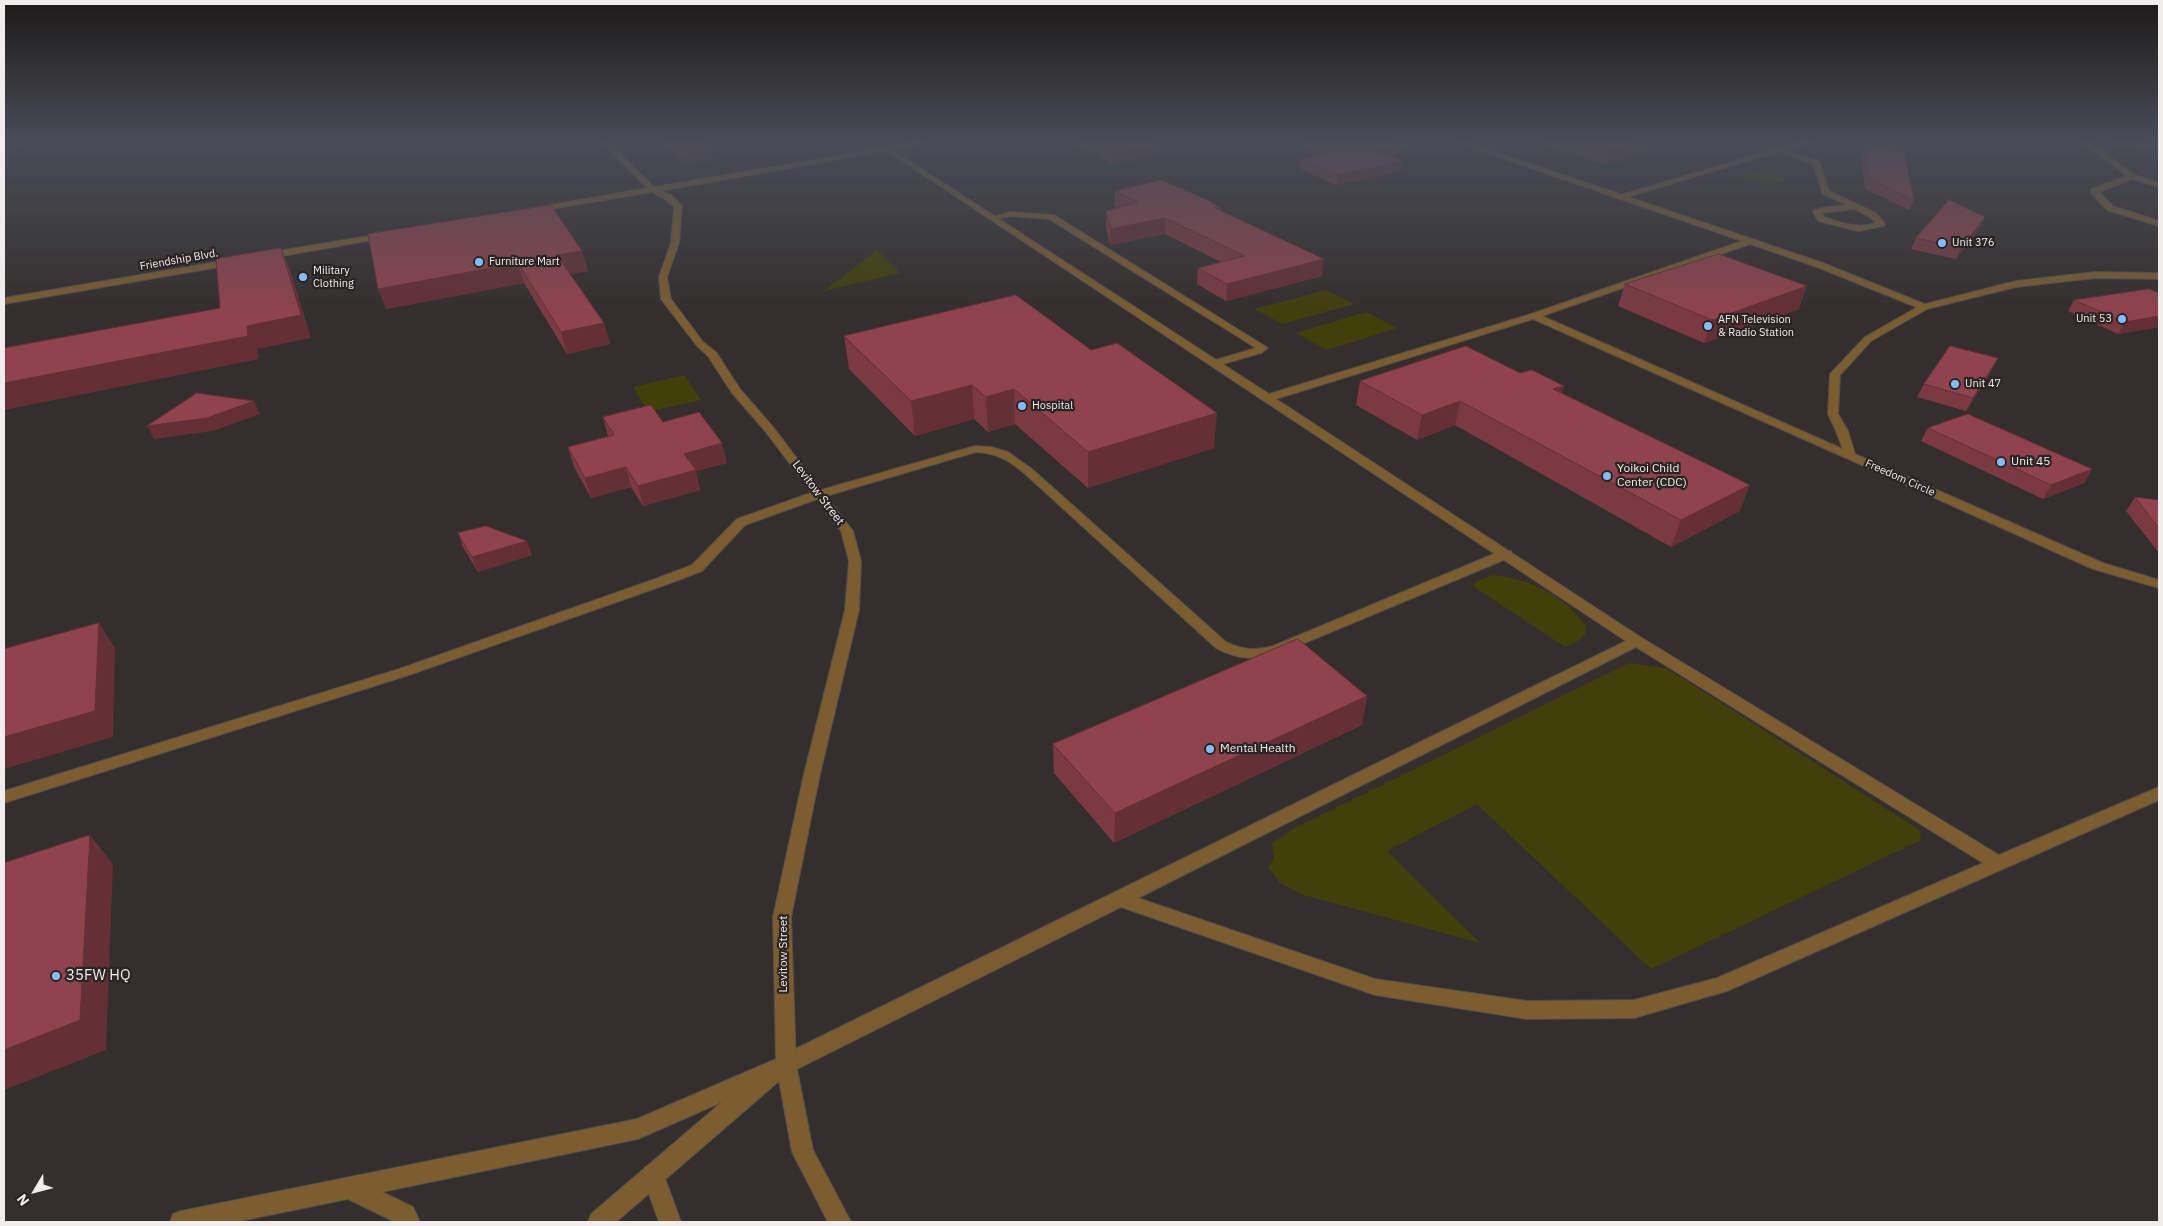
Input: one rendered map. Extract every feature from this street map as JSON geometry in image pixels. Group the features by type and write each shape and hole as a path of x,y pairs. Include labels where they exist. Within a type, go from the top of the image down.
{"street":[{"path":"529,211 593,200"},
{"name":"Levitow Street","path":"671,200 678,206 675,243 663,277 666,299 700,344 712,354 736,391 770,429 847,531 855,561 852,610 812,774 782,917 786,1064 803,1152 840,1222"},
{"path":"967,200 1637,641 1999,864"},
{"path":"1627,200 1820,265 1924,307"},
{"path":"1844,200 1856,206 1873,215 1881,224 1869,229 1844,227 1821,219 1817,212 1856,206"},
{"path":"2102,200 2110,208 2159,224"},
{"path":"994,218 1010,214 1051,217 1263,348 1258,352 1216,364"},
{"path":"260,257 397,234"},
{"path":"1268,398 1534,316 1750,242"},
{"name":"Friendship Blvd.","path":"4,301 240,260"},
{"name":"Freedom Circle","path":"2159,276 2095,275 2016,284 1924,307 1868,338 1835,374 1832,394 1833,414 1842,431 1850,456 2098,566 2159,584"},
{"path":"1534,316 1850,456"},
{"path":"4,797 404,672 663,581 697,568 741,522 819,494 976,449 989,448 1006,453 1221,645 1241,655 1262,655 1278,649 1506,554"},
{"path":"180,1222 638,1129 786,1064 1637,641"},
{"path":"1120,899 1375,987 1526,1010 1634,1009 1720,985 2159,794"},
{"path":"600,1222 653,1175 786,1064"},
{"path":"653,1175 670,1222"},
{"path":"348,1187 405,1215 409,1222"}],"shaded area":[{"path":"877,250 900,273 824,291"},
{"path":"1326,290 1354,304 1282,324 1255,309"},
{"path":"1366,312 1397,328 1327,350 1296,333"},
{"path":"684,375 701,400 648,412 633,387"},
{"path":"1493,575 1520,580 1557,597 1586,626 1585,634 1578,641 1565,647 1473,586 1477,581"},
{"path":"1629,663 1665,668 1681,677 1918,829 1921,836 1919,841 1651,969 1477,804 1387,851 1480,943 1300,894 1279,882 1268,867 1274,859 1272,843 1295,828"}],"building":[{"path":"1134,200 1208,200 1221,207 1215,208 1324,259 1227,284 1198,268 1245,256 1165,218 1111,229 1106,211 1138,202"},
{"path":"1949,200 1985,217 1961,248 1916,238"},
{"path":"551,205 582,251 557,255 604,323 561,332 518,263 378,289 368,234"},
{"path":"281,248 301,315 247,326 248,336 4,383 4,348 220,308 216,259"},
{"path":"1719,254 1807,286 1712,320 1625,284"},
{"path":"2149,289 2159,293 2159,316 2125,322 2074,300"},
{"path":"1016,295 1091,350 1117,343 1217,413 1088,452 1014,389 986,397 972,385 911,401 844,336"},
{"path":"1466,346 1520,373 1532,370 1564,386 1553,389 1750,485 1681,520 1460,401 1422,415 1360,381"},
{"name":"Unit 47","path":"1950,346 1998,358 1973,398 1924,384"},
{"path":"197,393 254,401 207,418 147,426"},
{"path":"651,405 663,422 699,412 722,443 684,454 696,470 638,486 626,467 585,478 568,447 614,435 603,417"},
{"path":"1968,414 2092,469 2051,485 1928,428"},
{"path":"2135,497 2159,500 2159,528"},
{"path":"486,526 527,541 472,557 458,533"},
{"path":"99,623 95,711 4,737 4,649"},
{"name":"Mental Health","path":"1298,639 1367,696 1115,813 1053,744"},
{"path":"90,835 80,1020 4,1050 4,863"}],"place":[{"name":"Unit 376","path":"1942,243"},
{"name":"Furniture Mart","path":"479,262"},
{"name":"Military Clothing","path":"303,277"},
{"name":"Unit 53","path":"2122,319"},
{"name":"AFN Television & Radio Station","path":"1708,326"},
{"name":"Unit 47","path":"1955,384"},
{"name":"Hospital","path":"1022,406"},
{"name":"Unit 45","path":"2001,462"},
{"name":"Yoikoi Child Center (CDC)","path":"1607,476"},
{"name":"Mental Health","path":"1210,749"},
{"name":"35FW HQ","path":"56,976"}]}
